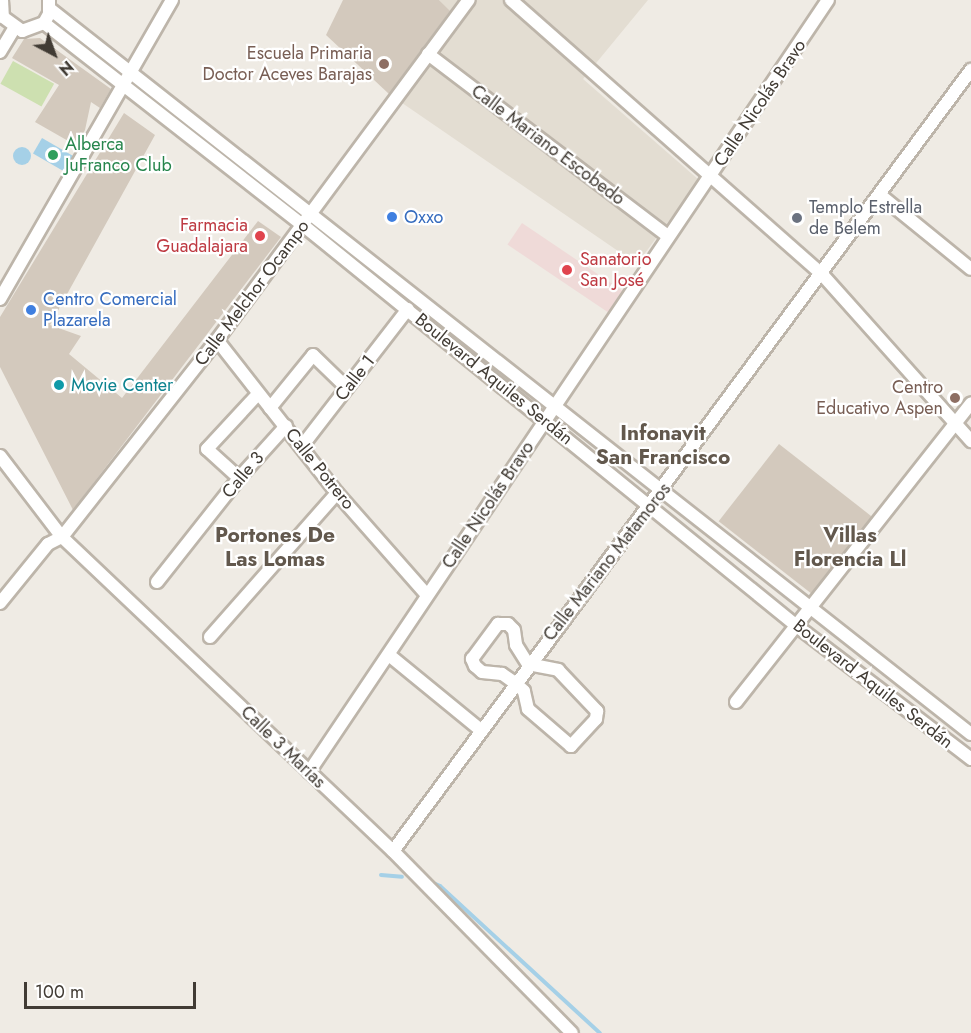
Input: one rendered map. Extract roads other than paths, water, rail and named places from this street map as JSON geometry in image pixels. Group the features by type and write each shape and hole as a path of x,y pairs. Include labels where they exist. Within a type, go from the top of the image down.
{"street":[{"path":"1,0 3,17 14,29 30,31 44,23"},
{"path":"0,300 172,0"},
{"name":"Calle Melchor Ocampo","path":"0,603 48,544 62,537 217,340 304,226 469,0"},
{"path":"511,0 712,174 820,272 971,441"},
{"name":"Calle Nicolás Bravo","path":"309,772 828,0"},
{"name":"Boulevard Aquiles Serdán","path":"971,734 810,610 312,213 131,73 50,4 44,23 408,309 798,627 971,759"},
{"path":"0,52 14,29"},
{"name":"Calle Mariano Escobedo","path":"428,54 668,236"},
{"name":"Calle Mariano Matamoros","path":"393,851 482,731 528,664 651,505 820,272 880,195 971,70"},
{"path":"880,195 971,269"},
{"name":"Calle 1","path":"302,446 408,309"},
{"name":"Calle Potrero","path":"217,340 337,493 428,595"},
{"path":"270,408 313,355 347,388"},
{"path":"239,478 207,449 258,394"},
{"path":"736,702 798,627 971,404"},
{"name":"Calle 3","path":"157,582 239,478 286,426"},
{"name":"Calle 3 Marías","path":"0,456 62,537 393,851 572,1033"},
{"path":"210,637 337,493"},
{"path":"498,624 508,624 528,664 558,670 597,711 596,719 579,740 571,746 564,744 528,709 524,691 515,683 502,674 482,672 475,666 472,659 483,640 498,624"},
{"path":"389,656 482,731"}],"water":[{"name":"Alberca JuFranco Club","path":"42,138 73,156 64,172 33,154"},
{"path":"22,147 28,150 31,156 28,162 22,165 16,162 13,156 16,150"}],"waterway":[{"path":"381,875 402,877"},
{"path":"431,882 440,886 600,1033"}],"place":[{"name":"Escuela Primaria Doctor Aceves Barajas","path":"384,64"},
{"name":"Alberca JuFranco Club","path":"53,155"},
{"name":"Oxxo","path":"392,217"},
{"name":"Templo Estrella de Belem","path":"797,218"},
{"name":"Farmacia Guadalajara","path":"260,236"},
{"name":"Sanatorio San José","path":"567,270"},
{"name":"Centro Comercial Plazarela","path":"31,310"},
{"name":"Movie Center","path":"59,385"},
{"name":"Centro Educativo Aspen","path":"955,398"}],"district":[{"name":"Infonavit San Francisco","path":"663,445"},
{"name":"Portones De Las Lomas","path":"275,547"},
{"name":"Villas Florencia Ll","path":"850,547"}]}
